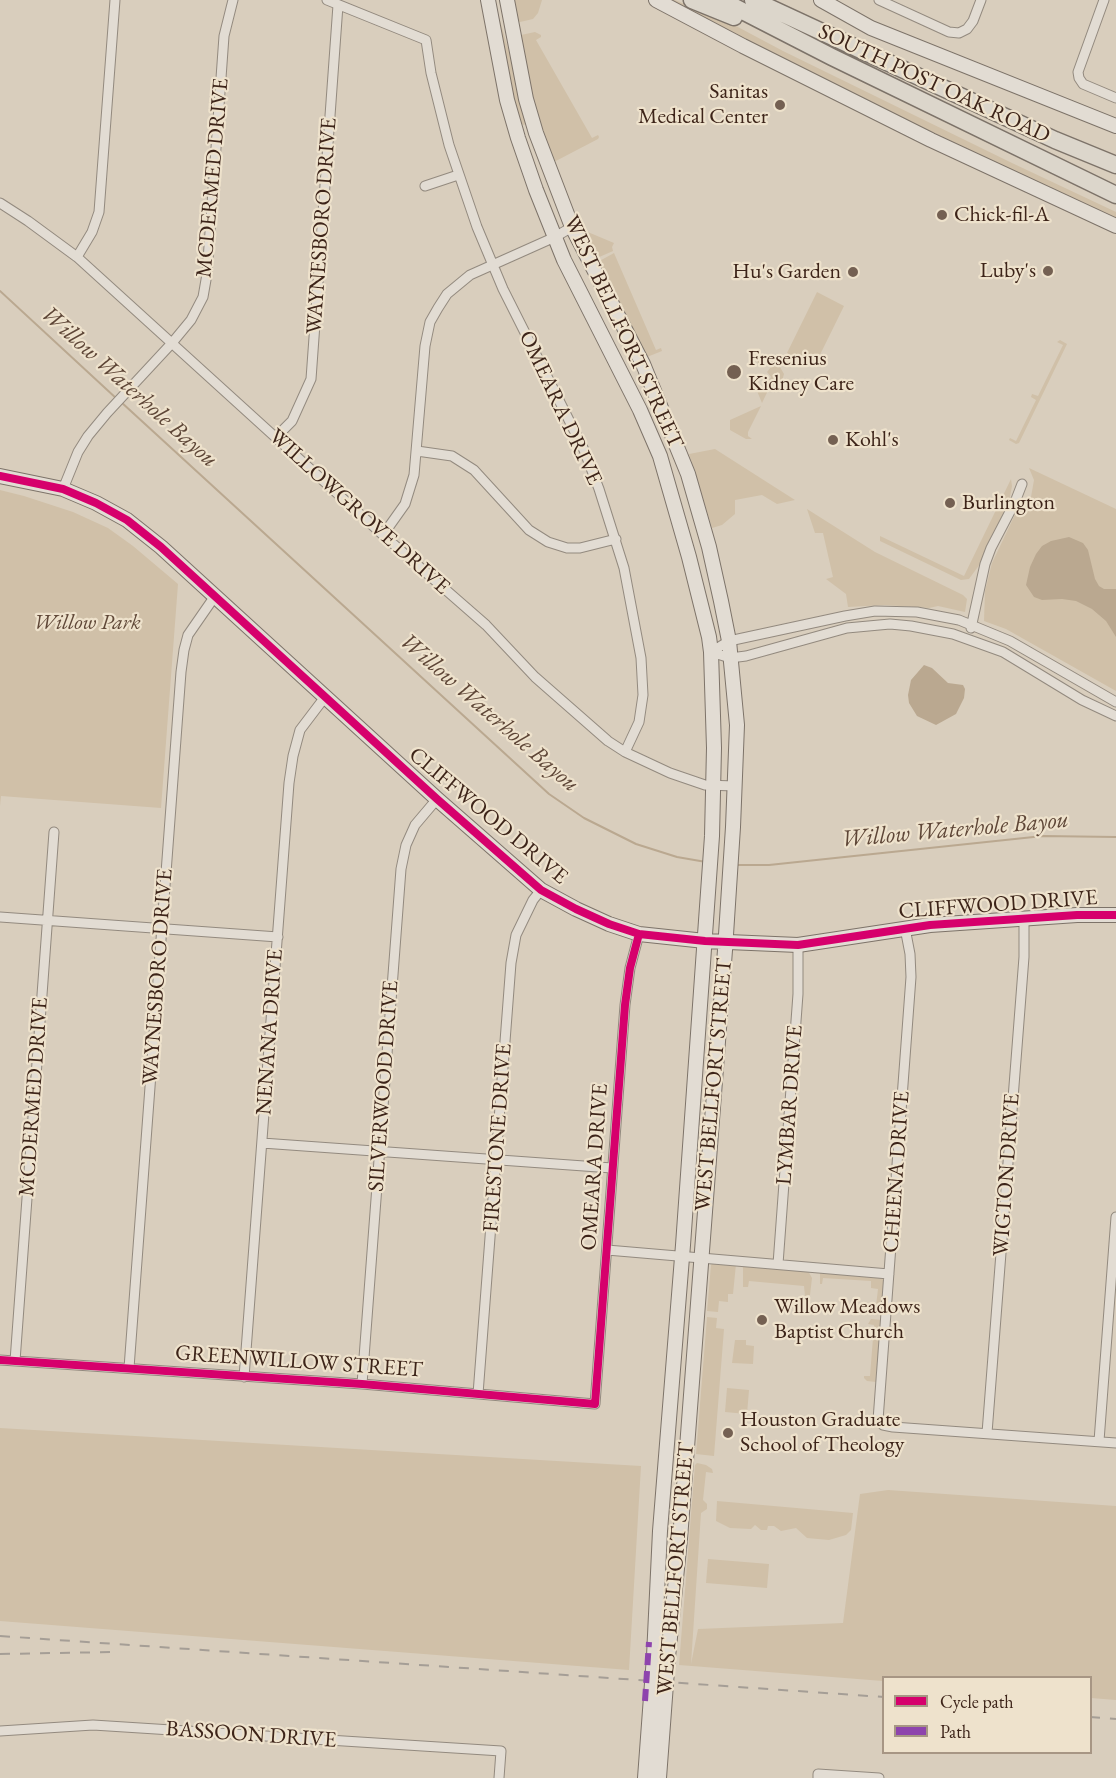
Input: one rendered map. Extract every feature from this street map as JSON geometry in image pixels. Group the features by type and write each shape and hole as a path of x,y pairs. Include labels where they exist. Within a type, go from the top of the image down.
{"highway":[{"path":"692,0 832,57"},
{"name":"SOUTH POST OAK ROAD","path":"721,0 832,57 1066,170"},
{"name":"SOUTH POST OAK ROAD","path":"753,0 1055,140 1116,165"},
{"path":"773,0 849,45"},
{"path":"1066,170 1116,189"},
{"path":"1066,170 1116,195"}],"main road":[{"name":"WEST BELLFORT STREET","path":"488,0 505,90 518,138 564,260 640,410 660,456 689,556 711,652 714,786 712,836 666,1456 645,1778"},
{"path":"498,0 503,17 512,31"},
{"name":"WEST BELLFORT STREET","path":"507,0 526,99 536,133 572,227 643,364 678,449 709,547 729,641 737,725 726,942 659,1778"},
{"path":"656,0 742,46 921,135 1116,226"},
{"path":"821,0 871,28 1116,126"},
{"path":"518,138 536,133"},
{"path":"605,340 630,366 643,364"},
{"path":"660,456 678,449"},
{"name":"CLIFFWOOD DRIVE","path":"0,476 63,489 127,520 215,596 437,799 541,890 584,913 639,934 705,941 798,945 905,928 1024,918 1116,915"},
{"path":"694,1097 713,1097"},
{"path":"666,1456 686,1458"}],"street":[{"path":"77,257 92,232 99,212 115,0"},
{"name":"MCDERMED DRIVE","path":"63,489 78,452 88,436 107,412 172,344 199,306 206,285 225,36 233,0"},
{"path":"327,0 338,5"},
{"path":"879,0 950,32 959,33 973,21 981,0"},
{"path":"1104,0 1078,72 1083,84 1116,98"},
{"name":"OMEARA DRIVE","path":"338,5 426,39 430,73 458,175 492,265 576,431 599,489 616,539 632,600 643,678 642,710 639,722 624,752"},
{"name":"WAYNESBORO DRIVE","path":"276,437 292,421 304,399 311,379 338,5"},
{"path":"425,186 458,175"},
{"name":"WILLOWGROVE DRIVE","path":"0,203 77,257 383,535 486,625 535,676 569,707 624,752 705,785 735,786"},
{"path":"383,535 405,504 410,490 417,451 425,346 430,322 447,294 470,275 555,237 572,227"},
{"path":"417,451 452,456 474,470 529,530 548,542 567,548 580,548 616,539"},
{"path":"968,639 991,548 1022,484"},
{"name":"WAYNESBORO DRIVE","path":"129,1368 184,650 188,635 215,596"},
{"path":"711,652 729,641 844,616 874,611 917,612 972,624 1010,641 1116,702"},
{"path":"844,616 847,628"},
{"path":"711,652 730,658 746,656 847,628 900,625 933,629 1003,652 1082,700 1116,716"},
{"path":"1035,671 1042,659"},
{"name":"NENANA DRIVE","path":"244,1377 293,756 300,730 325,697"},
{"name":"SILVERWOOD DRIVE","path":"362,1384 400,869 406,845 415,825 437,799"},
{"name":"MCDERMED DRIVE","path":"15,1361 54,832"},
{"name":"FIRESTONE DRIVE","path":"478,1394 511,963 516,935 533,900 541,890"},
{"path":"0,917 278,938"},
{"name":"WIGTON DRIVE","path":"987,1433 1024,957 1024,918"},
{"name":"CHEENA DRIVE","path":"905,928 910,954 911,977 878,1415 880,1424 887,1426 987,1433"},
{"name":"OMEARA DRIVE","path":"595,1404 625,1005 630,968 639,934"},
{"name":"LYMBAR DRIVE","path":"778,1264 798,994 798,945"},
{"path":"262,1143 612,1168"},
{"path":"1099,1441 1116,1217"},
{"path":"607,1250 889,1274"},
{"name":"GREENWILLOW STREET","path":"0,1360 362,1384 595,1404"},
{"path":"987,1433 1116,1443"},
{"name":"BASSOON DRIVE","path":"0,1731 93,1725 501,1750 499,1778"},
{"path":"818,1776 879,1778"}],"green space":[{"path":"494,0 527,114 526,124 523,125 517,117"},
{"path":"513,0 542,0 538,13 533,19 520,22 515,20"},
{"path":"664,0 675,0 736,26 1116,212 1116,220 772,55"},
{"path":"535,32 541,35 536,40 592,138 598,135 599,137 552,163 531,97 519,39 521,35"},
{"path":"583,230 614,243 613,251 597,258 592,250 588,252 580,235"},
{"path":"614,253 656,350 661,348 662,351 647,357 594,264"},
{"path":"817,292 844,306 814,367 787,353"},
{"path":"1060,340 1067,344 1019,443 1016,444 1009,440 1010,438 1016,441 1036,400 1031,397 1032,394 1038,396 1063,345 1057,342"},
{"path":"764,355 776,360 784,374 782,381 774,378 762,403 757,391 767,386 771,377 767,372 771,367 764,360 760,364 756,359"},
{"path":"761,406 748,432 748,436 752,439 746,439 730,430 730,420"},
{"path":"715,449 795,500 777,504 762,495 735,500 735,514 722,525 712,528 689,454"},
{"path":"1029,468 1116,509 1116,691 1006,629 984,621 985,591 992,563 1021,502 1031,497 1034,480"},
{"path":"1011,479 1009,502 980,564 969,579 961,580 880,541 880,536 964,576"},
{"name":"Willow Park","path":"0,490 73,512 108,528 178,584 161,808 1,796 0,806"},
{"path":"807,509 875,552 963,595 967,599 965,612 938,606 929,608 885,605 848,607 846,594 826,579 833,577 823,533 815,533"},
{"path":"713,1263 736,1264 733,1294 728,1294 728,1302 719,1301 718,1312 707,1311"},
{"path":"743,1265 807,1269 812,1278 810,1295 805,1296 804,1286 749,1281 748,1287 743,1287"},
{"path":"820,1272 883,1276 885,1280 882,1311 870,1310 870,1306 876,1306 878,1289 871,1288 871,1281 823,1278 820,1284"},
{"path":"707,1317 717,1318 716,1328 724,1329 714,1456 696,1454"},
{"path":"871,1319 882,1320 876,1382 867,1381 864,1378 864,1376 870,1376 874,1325 868,1324"},
{"path":"735,1340 746,1340 746,1345 754,1346 753,1364 732,1363"},
{"path":"727,1388 749,1390 747,1414 725,1412"},
{"path":"0,1428 641,1466 629,1670 0,1621"},
{"path":"697,1463 706,1465 712,1469 713,1473 706,1472 703,1500 707,1504 707,1509 701,1513 691,1664 698,1629 843,1623 860,1494 888,1490 1116,1506 1116,1700 1092,1698 1092,1676 882,1676 882,1681 679,1665 695,1465"},
{"path":"717,1501 853,1513 851,1530 846,1535 829,1540 807,1538 796,1528 781,1531 774,1526 768,1526 767,1530 761,1530 755,1525 751,1529 730,1528 716,1521"},
{"path":"708,1559 769,1564 767,1588 706,1583"}],"shaded area":[{"path":"1069,537 1083,543 1088,550 1099,586 1104,589 1116,589 1116,637 1106,621 1092,609 1076,601 1042,600 1034,597 1026,585 1030,567 1042,546 1051,541"},
{"path":"924,665 932,668 948,683 963,685 965,689 964,698 956,714 936,725 917,716 909,703 911,680"}],"waterway":[{"name":"Willow Waterhole Bayou","path":"0,291 117,399"},
{"name":"Willow Waterhole Bayou","path":"121,402 549,794 584,818 636,844 677,857 706,862"},
{"name":"Willow Waterhole Bayou","path":"736,865 769,865 1043,836 1116,837"}],"railway":[{"path":"0,1636 882,1697"},
{"path":"0,1654 114,1652"},
{"path":"1092,1717 1116,1719"}],"marked path":[{"path":"645,1701 649,1642"}],"cycle path":[{"path":"0,476 63,489 127,520 161,547 437,799 541,890 609,924 639,934 705,941 798,945 930,925 1077,915 1116,915"},
{"path":"0,1360 362,1384 595,1404 625,1005 630,968 639,934"}],"place":[{"name":"Sanitas Medical Center","path":"780,105"},
{"name":"Chick-fil-A","path":"942,215"},
{"name":"Luby's","path":"1048,271"},
{"name":"Hu's Garden","path":"853,272"},
{"name":"Fresenius Kidney Care","path":"734,372"},
{"name":"Kohl's","path":"833,440"},
{"name":"Burlington","path":"950,503"},
{"name":"Willow Meadows Baptist Church","path":"762,1320"},
{"name":"Houston Graduate School of Theology","path":"728,1433"}]}
